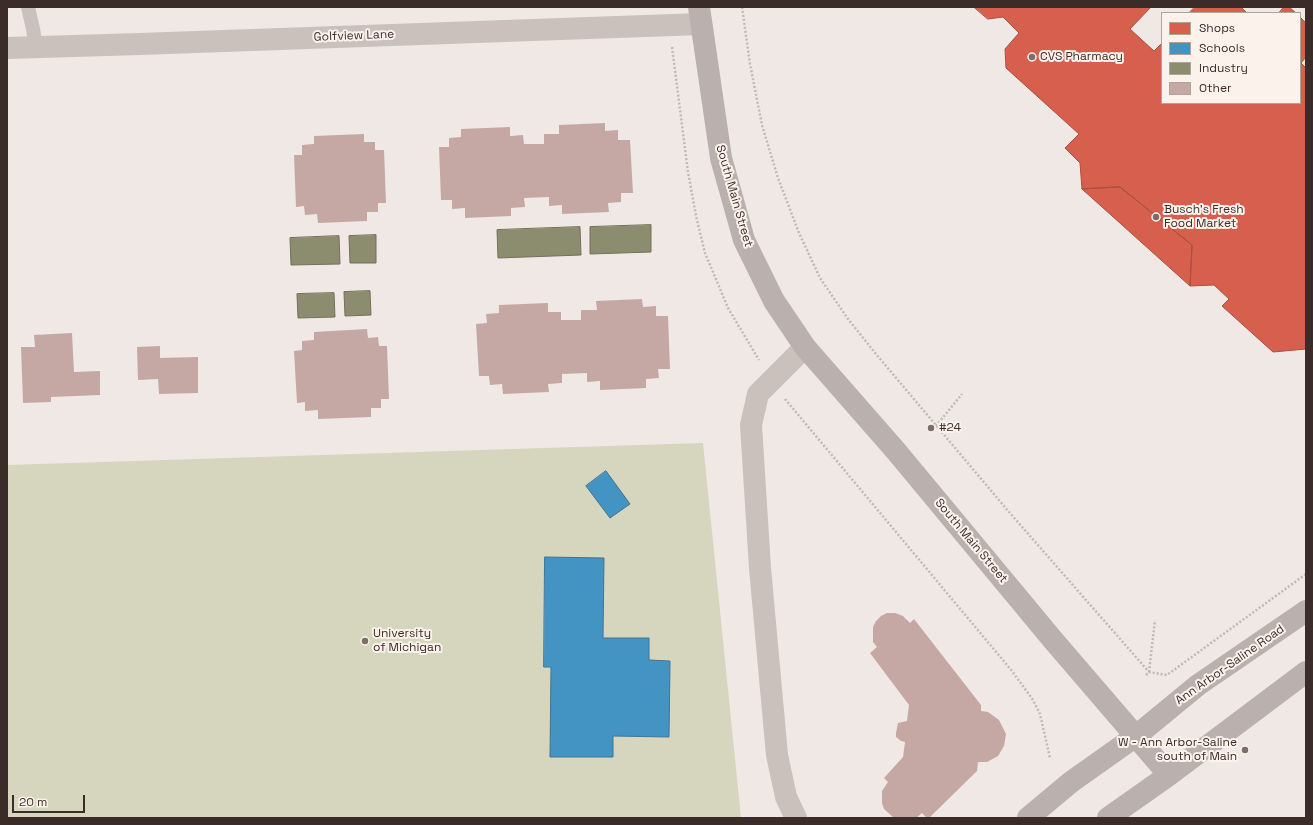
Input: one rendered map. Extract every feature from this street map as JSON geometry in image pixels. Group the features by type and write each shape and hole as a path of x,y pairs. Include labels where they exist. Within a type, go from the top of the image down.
{"street":[{"name":"Golfview Lane","path":"7,48 140,44 700,15"},
{"name":"South Main Street","path":"700,15 721,158 744,240 774,301 805,347 896,451 1053,640 1169,775"},
{"path":"796,818 786,797 777,755 760,568 751,425 758,394 805,347"},
{"name":"Ann Arbor-Saline Road","path":"1136,736 1198,685 1306,612"},
{"path":"1108,818 1169,775 1306,672"},
{"path":"1028,818 1071,782 1136,736"}],"lane":[{"path":"28,7 34,29 36,46"}],"path":[{"path":"742,7 750,64 762,125 778,178 802,240 820,278 848,319 936,426 1149,672 1167,675 1306,574"},
{"path":"936,426 962,394"},
{"path":"1146,675 1149,672 1155,620"}],"green space":[{"name":"University of Michigan","path":"703,443 741,818 7,818 7,465"}],"building: Shops":[{"path":"974,7 1151,7 1130,29 1154,51 1161,44 1161,104 1301,104 1301,63 1306,68 1306,349 1273,352 1222,306 1229,299 1214,285 1190,286 1192,245 1120,187 1082,189 1080,163 1065,148 1079,134 1006,68 1005,49 1019,33 1003,17 988,19"},
{"path":"1195,7 1241,7 1246,12 1190,12"},
{"path":"1284,7 1289,7 1295,12 1280,12"},
{"path":"1301,18 1306,23 1306,57 1301,63"},
{"path":"1120,187 1192,245 1190,286 1082,189"}],"building: Schools":[{"path":"606,471 630,504 610,518 586,486"},
{"path":"545,557 604,558 603,638 649,638 649,660 670,661 669,737 613,736 613,757 550,757 551,667 544,667"}],"building: Industry":[{"path":"651,225 651,252 590,254 590,227"},
{"path":"580,227 581,255 498,258 497,230"},
{"path":"376,235 376,263 350,263 349,236"},
{"path":"339,236 340,264 291,265 290,238"},
{"path":"370,291 371,315 345,316 344,292"},
{"path":"334,293 335,317 298,318 297,294"}],"building: Other":[{"path":"605,123 605,131 618,130 618,140 630,140 633,193 621,193 621,202 608,203 609,212 562,214 562,205 549,206 549,197 524,198 525,207 511,208 511,216 465,218 465,208 452,209 452,200 441,200 439,147 449,147 449,138 461,137 461,129 510,127 510,136 523,135 524,144 544,144 544,134 559,134 559,125"},
{"path":"364,134 364,142 375,142 375,150 384,150 386,203 378,203 378,212 367,212 367,221 318,223 317,214 305,215 304,206 296,207 294,155 302,155 302,145 314,144 314,136"},
{"path":"642,299 643,307 656,306 656,316 668,316 670,369 658,369 659,378 646,379 646,388 600,390 600,381 587,382 587,373 562,374 562,383 548,384 549,392 503,394 502,384 490,385 489,376 479,376 476,324 487,323 486,314 499,313 499,305 548,303 548,312 561,312 561,320 581,320 581,310 597,310 596,301"},
{"path":"367,329 368,338 378,337 379,346 387,346 389,399 381,399 381,408 371,408 371,417 318,419 318,410 305,411 305,402 297,403 294,351 302,350 302,341 314,340 314,332"},
{"path":"72,333 74,372 100,371 100,395 51,397 51,402 23,403 21,347 35,347 34,335"},
{"path":"160,346 160,358 198,357 198,393 159,394 158,379 138,380 137,347"},
{"path":"887,613 895,613 903,616 910,623 914,619 981,705 981,711 988,712 999,720 1006,734 1004,746 998,756 987,762 978,762 977,771 929,818 922,813 916,818 894,818 884,809 882,803 882,791 888,782 884,778 903,757 905,742 896,737 896,733 898,723 907,721 909,705 870,653 877,647 873,642 873,627 881,616"}],"place":[{"name":"CVS Pharmacy","path":"1032,57"},
{"name":"Busch's Fresh Food Market","path":"1156,217"},
{"name":"#24","path":"931,428"},
{"name":"University of Michigan","path":"365,641"},
{"name":"W - Ann Arbor-Saline south of Main","path":"1245,750"}]}
